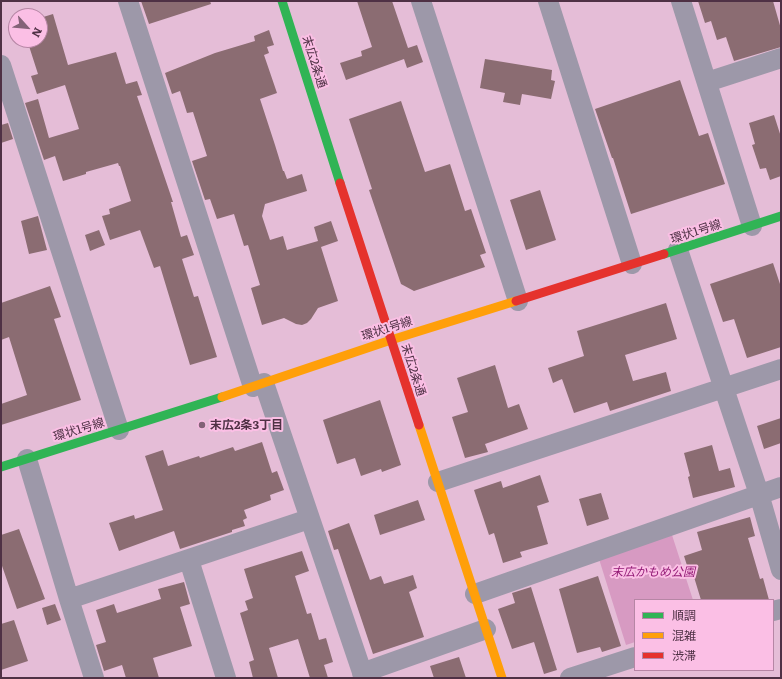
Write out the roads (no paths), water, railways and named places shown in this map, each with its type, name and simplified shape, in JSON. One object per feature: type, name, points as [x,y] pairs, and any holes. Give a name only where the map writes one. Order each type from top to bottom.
[{"type":"main road","name":"末広2条通","points":[[282,1],[502,678]]},
{"type":"main road","name":"環状1号線","points":[[1,467],[259,385],[391,340],[781,216]]},
{"type":"street","points":[[128,1],[259,385],[309,519],[363,675],[486,629]]},
{"type":"street","points":[[421,1],[518,300]]},
{"type":"street","points":[[548,1],[632,264]]},
{"type":"street","points":[[681,1],[752,226]]},
{"type":"street","points":[[707,82],[781,58]]},
{"type":"street","points":[[1,65],[119,430]]},
{"type":"street","points":[[678,250],[759,494],[781,570]]},
{"type":"street","points":[[438,482],[781,369]]},
{"type":"street","points":[[27,459],[94,678]]},
{"type":"street","points":[[475,594],[781,487]]},
{"type":"street","points":[[69,599],[309,519]]},
{"type":"street","points":[[189,560],[226,678]]},
{"type":"street","points":[[570,678],[634,657]]},
{"type":"place","name":"末広2条3丁目","points":[[202,425]]},
{"type":"park label","name":"末広かもめ公園","points":[[653,572]]}]
